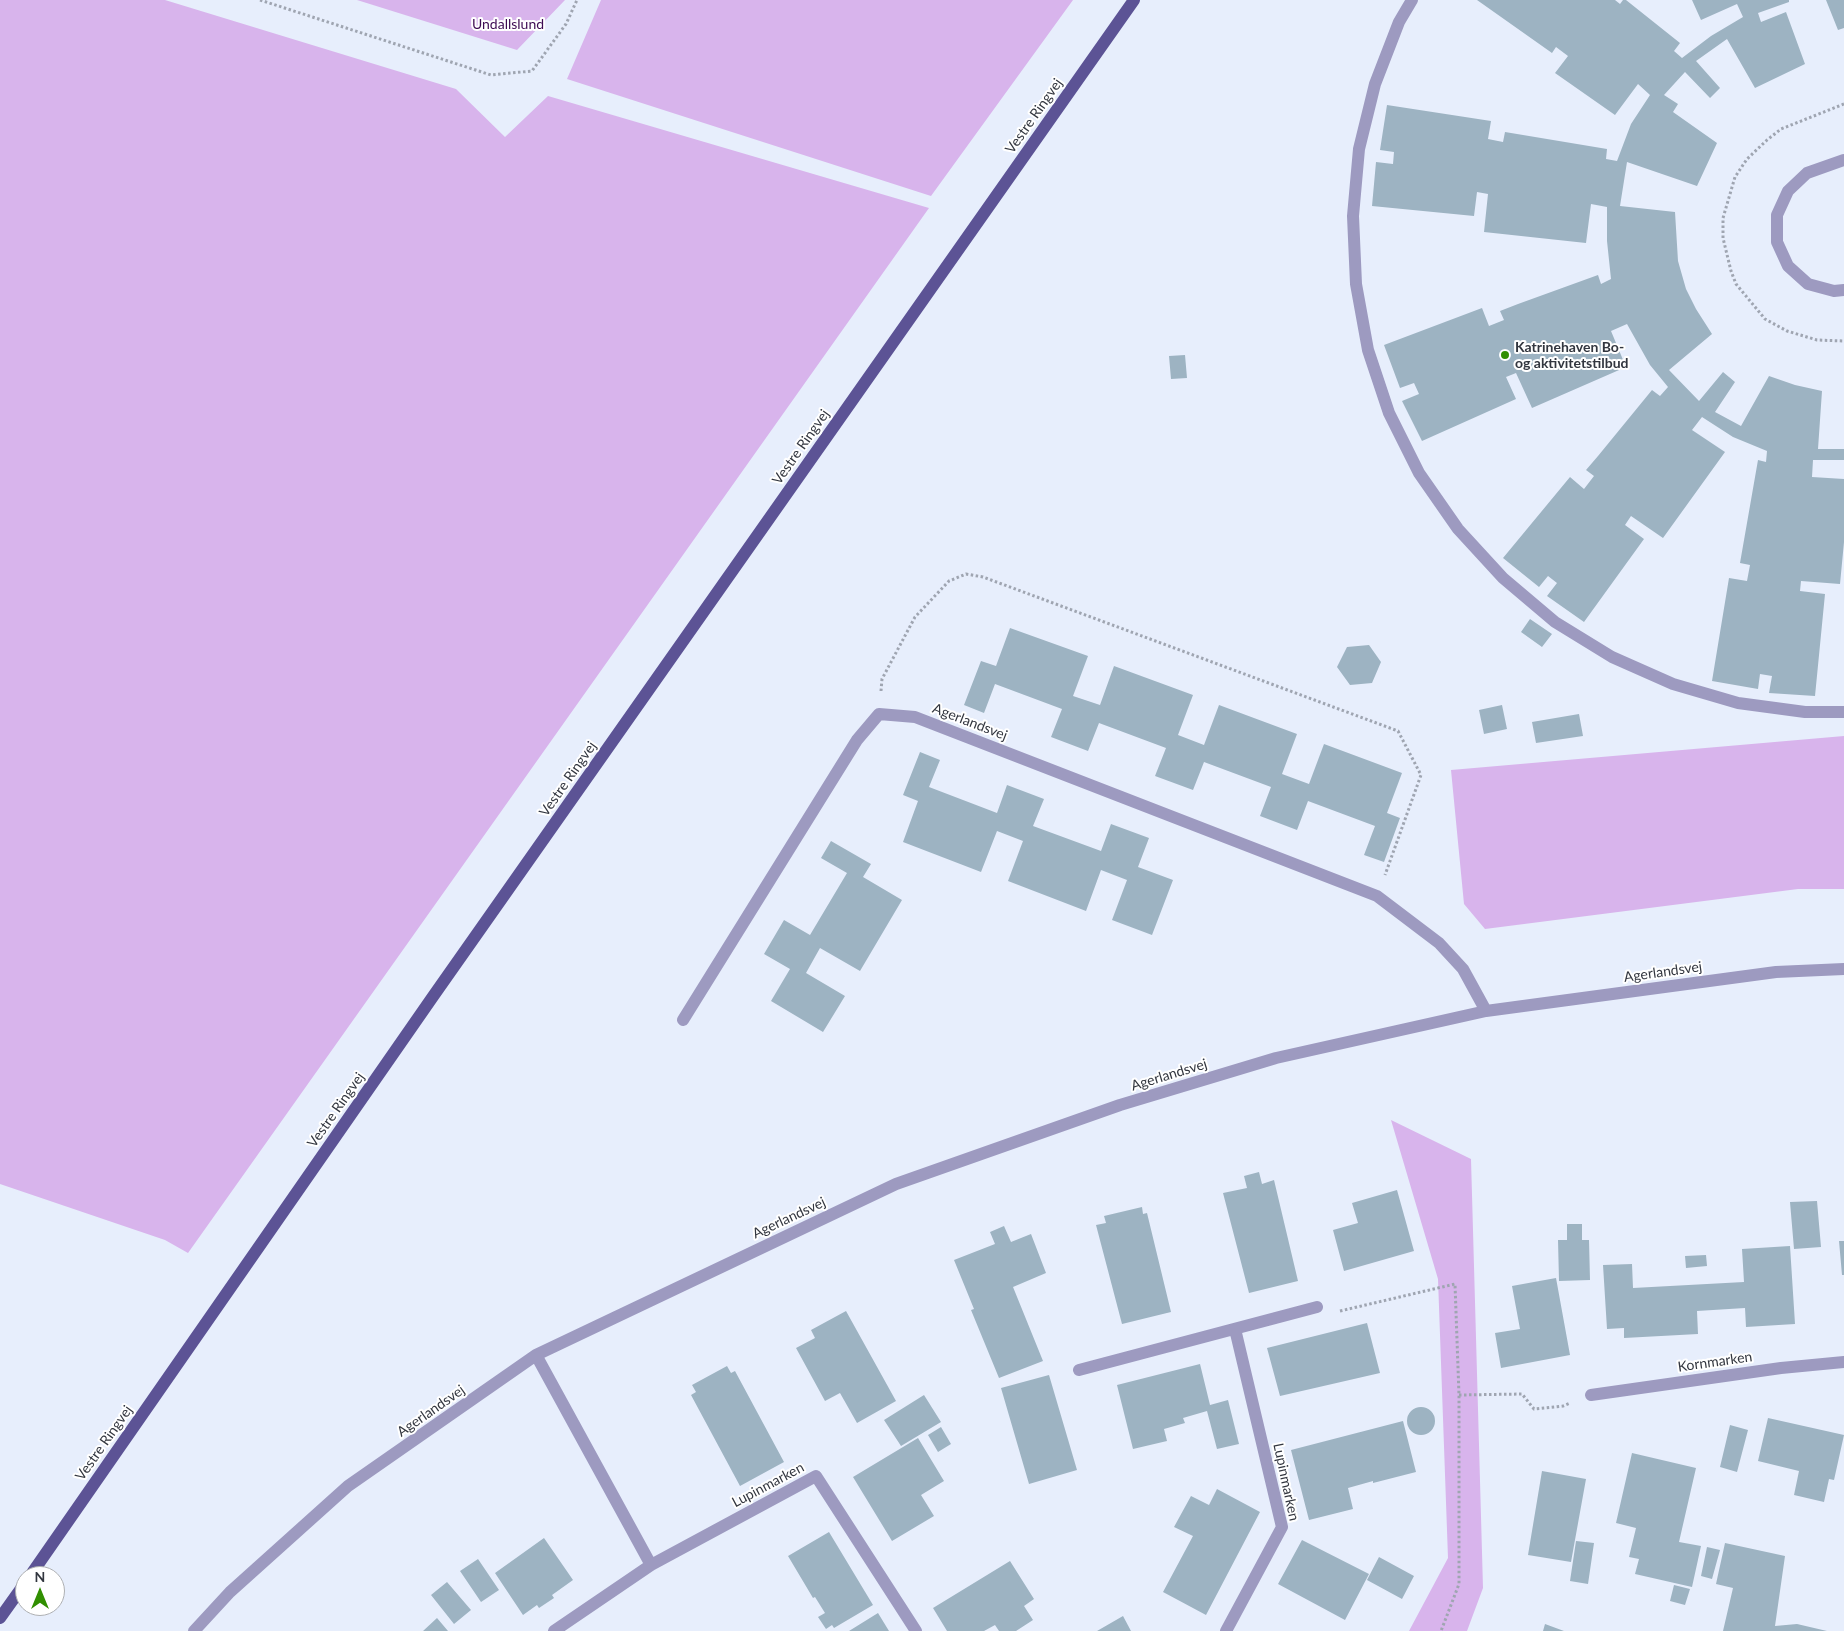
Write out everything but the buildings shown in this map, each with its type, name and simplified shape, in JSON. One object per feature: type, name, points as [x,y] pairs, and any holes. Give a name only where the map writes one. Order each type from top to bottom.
[{"type":"main road","name":"Vestre Ringvej","points":[[37,1566],[429,1003],[1134,0]]},
{"type":"main road","points":[[0,1618],[15,1597]]},
{"type":"street","points":[[1412,0],[1399,22],[1375,84],[1359,149],[1353,216],[1356,284],[1368,350],[1390,413],[1420,473],[1458,529],[1503,578],[1554,622],[1612,657],[1673,684],[1738,703],[1805,712],[1844,712]]},
{"type":"street","points":[[1844,160],[1808,173],[1788,191],[1777,215],[1777,242],[1788,266],[1808,284],[1834,292],[1844,290]]},
{"type":"street","points":[[683,1020],[857,740],[879,714]]},
{"type":"street","name":"Agerlandsvej","points":[[879,714],[915,717],[1377,896],[1439,943],[1464,970],[1486,1011]]},
{"type":"street","name":"Agerlandsvej","points":[[194,1631],[230,1592],[348,1486],[536,1356],[896,1184],[1120,1105],[1276,1058],[1486,1011],[1776,972],[1844,970]]},
{"type":"street","points":[[1079,1370],[1317,1307]]},
{"type":"street","name":"Lupinmarken","points":[[1226,1631],[1282,1527],[1235,1329]]},
{"type":"street","points":[[536,1356],[651,1565]]},
{"type":"street","name":"Kornmarken","points":[[1591,1395],[1781,1368],[1844,1362]]},
{"type":"street","name":"Lupinmarken","points":[[554,1631],[651,1565],[816,1476],[916,1631]]},
{"type":"path","points":[[260,0],[492,75],[532,71],[566,24],[577,0]]},
{"type":"path","points":[[879,714],[882,679],[915,617],[948,581],[966,574],[983,577],[1398,731],[1421,775],[1377,896]]},
{"type":"path","points":[[1317,1307],[1339,1311],[1455,1284],[1460,1395],[1459,1584],[1441,1631]]},
{"type":"path","points":[[1460,1395],[1522,1394],[1534,1409],[1563,1406],[1591,1395]]},
{"type":"green space","points":[[0,0],[165,0],[456,89],[505,137],[548,96],[929,208],[188,1253],[165,1240],[0,1184]]},
{"type":"green space","name":"Undallslund","points":[[357,0],[565,0],[517,50]]},
{"type":"green space","points":[[601,0],[1073,0],[931,196],[567,79]]},
{"type":"green space","points":[[1844,736],[1844,889],[1798,889],[1485,929],[1464,904],[1451,770]]},
{"type":"green space","points":[[1391,1120],[1471,1159],[1483,1588],[1467,1631],[1409,1631],[1448,1558],[1438,1279]]},
{"type":"place","name":"Katrinehaven Bo- og aktivitetstilbud","points":[[1505,355]]}]
